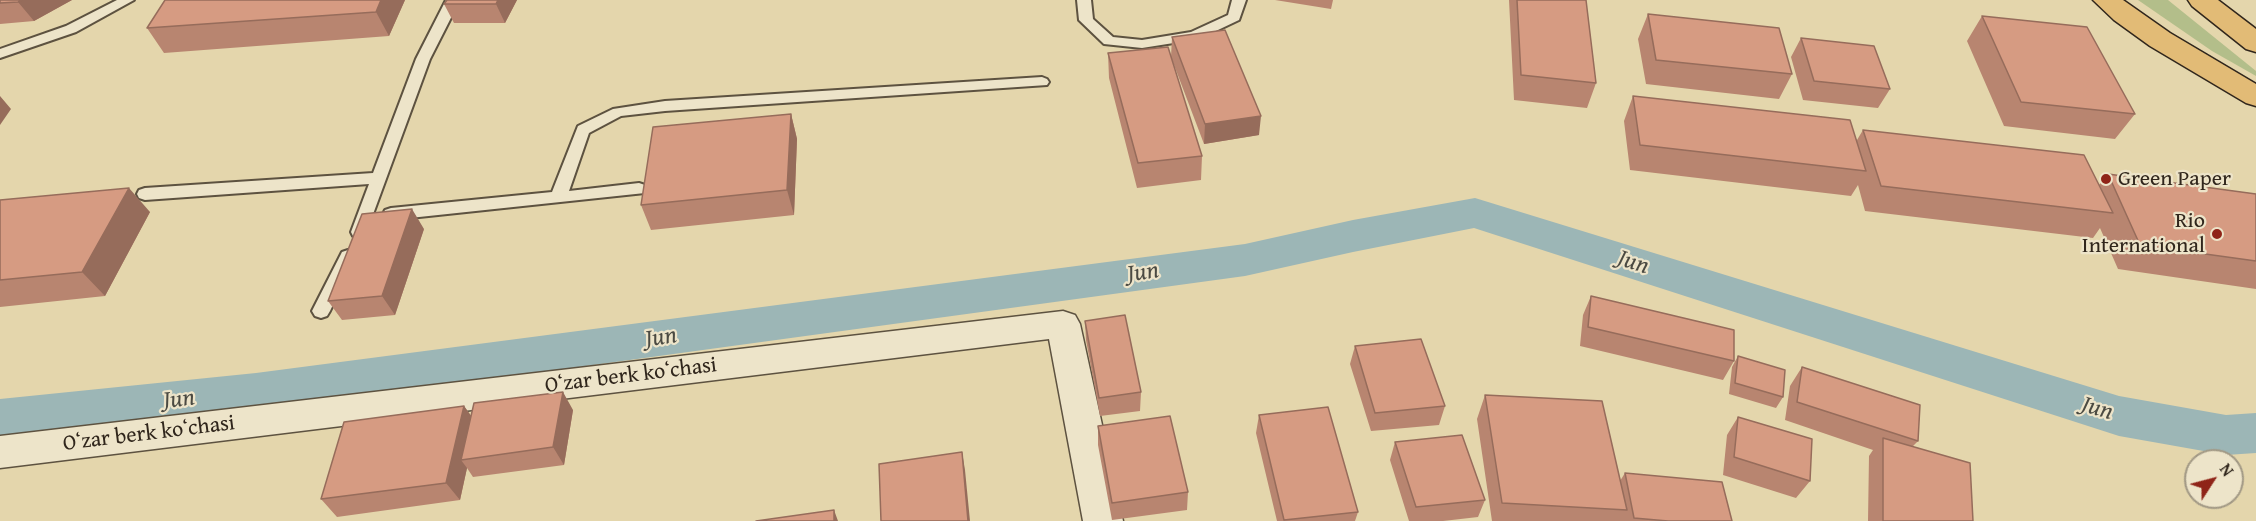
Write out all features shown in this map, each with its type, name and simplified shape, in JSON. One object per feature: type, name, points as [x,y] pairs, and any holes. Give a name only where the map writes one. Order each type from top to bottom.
[{"type":"highway","points":[[2106,0],[2134,23],[2193,61],[2256,96]]},
{"type":"highway","points":[[2201,0],[2256,43]]},
{"type":"street","name":"Oʻzar berk koʻchasi","points":[[0,452],[1063,324],[1103,521]]},
{"type":"lane","points":[[0,54],[71,29],[126,0]]},
{"type":"lane","points":[[321,311],[367,216],[423,59],[453,0]]},
{"type":"lane","points":[[1084,0],[1086,20],[1109,41],[1142,44],[1194,36],[1234,17],[1239,0]]},
{"type":"lane","points":[[558,198],[583,130],[618,112],[664,106],[1042,81]]},
{"type":"lane","points":[[145,194],[380,177]]},
{"type":"lane","points":[[367,216],[639,189]]},
{"type":"green space","points":[[2138,0],[2168,0],[2256,71],[2256,76],[2212,51]]},
{"type":"building","points":[[0,0],[22,0],[0,3]]},
{"type":"building","points":[[165,0],[381,0],[376,12],[147,28]]},
{"type":"building","points":[[447,0],[498,0],[496,4],[444,4]]},
{"type":"building","points":[[1517,0],[1586,0],[1596,83],[1521,75]]},
{"type":"building","points":[[1648,14],[1779,28],[1792,74],[1656,60]]},
{"type":"building","points":[[1982,16],[2087,27],[2135,114],[2021,102]]},
{"type":"building","points":[[1225,30],[1261,116],[1205,124],[1172,37]]},
{"type":"building","points":[[1801,38],[1874,46],[1890,89],[1814,81]]},
{"type":"building","points":[[1168,47],[1202,156],[1138,163],[1108,53]]},
{"type":"building","points":[[1633,96],[1850,120],[1866,171],[1640,145]]},
{"type":"building","points":[[791,114],[787,190],[641,205],[653,127]]},
{"type":"building","points":[[1863,130],[2084,155],[2113,213],[1881,186]]},
{"type":"building","points":[[2108,174],[2256,194],[2256,261],[2140,245]]},
{"type":"building","points":[[129,188],[82,272],[0,280],[0,200]]},
{"type":"building","points":[[412,209],[382,296],[328,301],[362,214]]},
{"type":"building","points":[[1591,296],[1734,330],[1734,361],[1588,327]]},
{"type":"building","points":[[1125,315],[1141,392],[1099,398],[1085,321]]},
{"type":"building","points":[[1421,339],[1445,406],[1375,413],[1355,346]]},
{"type":"building","points":[[1738,356],[1785,370],[1783,397],[1735,383]]},
{"type":"building","points":[[1802,367],[1920,405],[1918,441],[1797,402]]},
{"type":"building","points":[[563,392],[553,447],[461,460],[474,403]]},
{"type":"building","points":[[1485,395],[1602,401],[1627,510],[1502,503]]},
{"type":"building","points":[[464,406],[446,483],[321,499],[344,422]]},
{"type":"building","points":[[1328,407],[1358,512],[1284,520],[1259,415]]},
{"type":"building","points":[[1170,416],[1188,492],[1112,503],[1098,426]]},
{"type":"building","points":[[1738,417],[1812,439],[1810,481],[1734,457]]},
{"type":"building","points":[[1462,435],[1485,500],[1416,507],[1395,442]]},
{"type":"building","points":[[1883,438],[1970,463],[1973,521],[1883,521]]},
{"type":"building","points":[[962,452],[968,521],[881,521],[879,464]]},
{"type":"building","points":[[1625,473],[1722,482],[1732,521],[1668,521],[1634,518]]},
{"type":"building","points":[[834,510],[834,521],[756,521]]},
{"type":"waterway","name":"Jun","points":[[0,419],[256,392],[1245,260],[1353,236],[1475,213],[2119,416],[2226,435],[2256,433]]},
{"type":"place","name":"Green Paper","points":[[2106,179]]},
{"type":"place","name":"Rio International","points":[[2217,234]]}]
